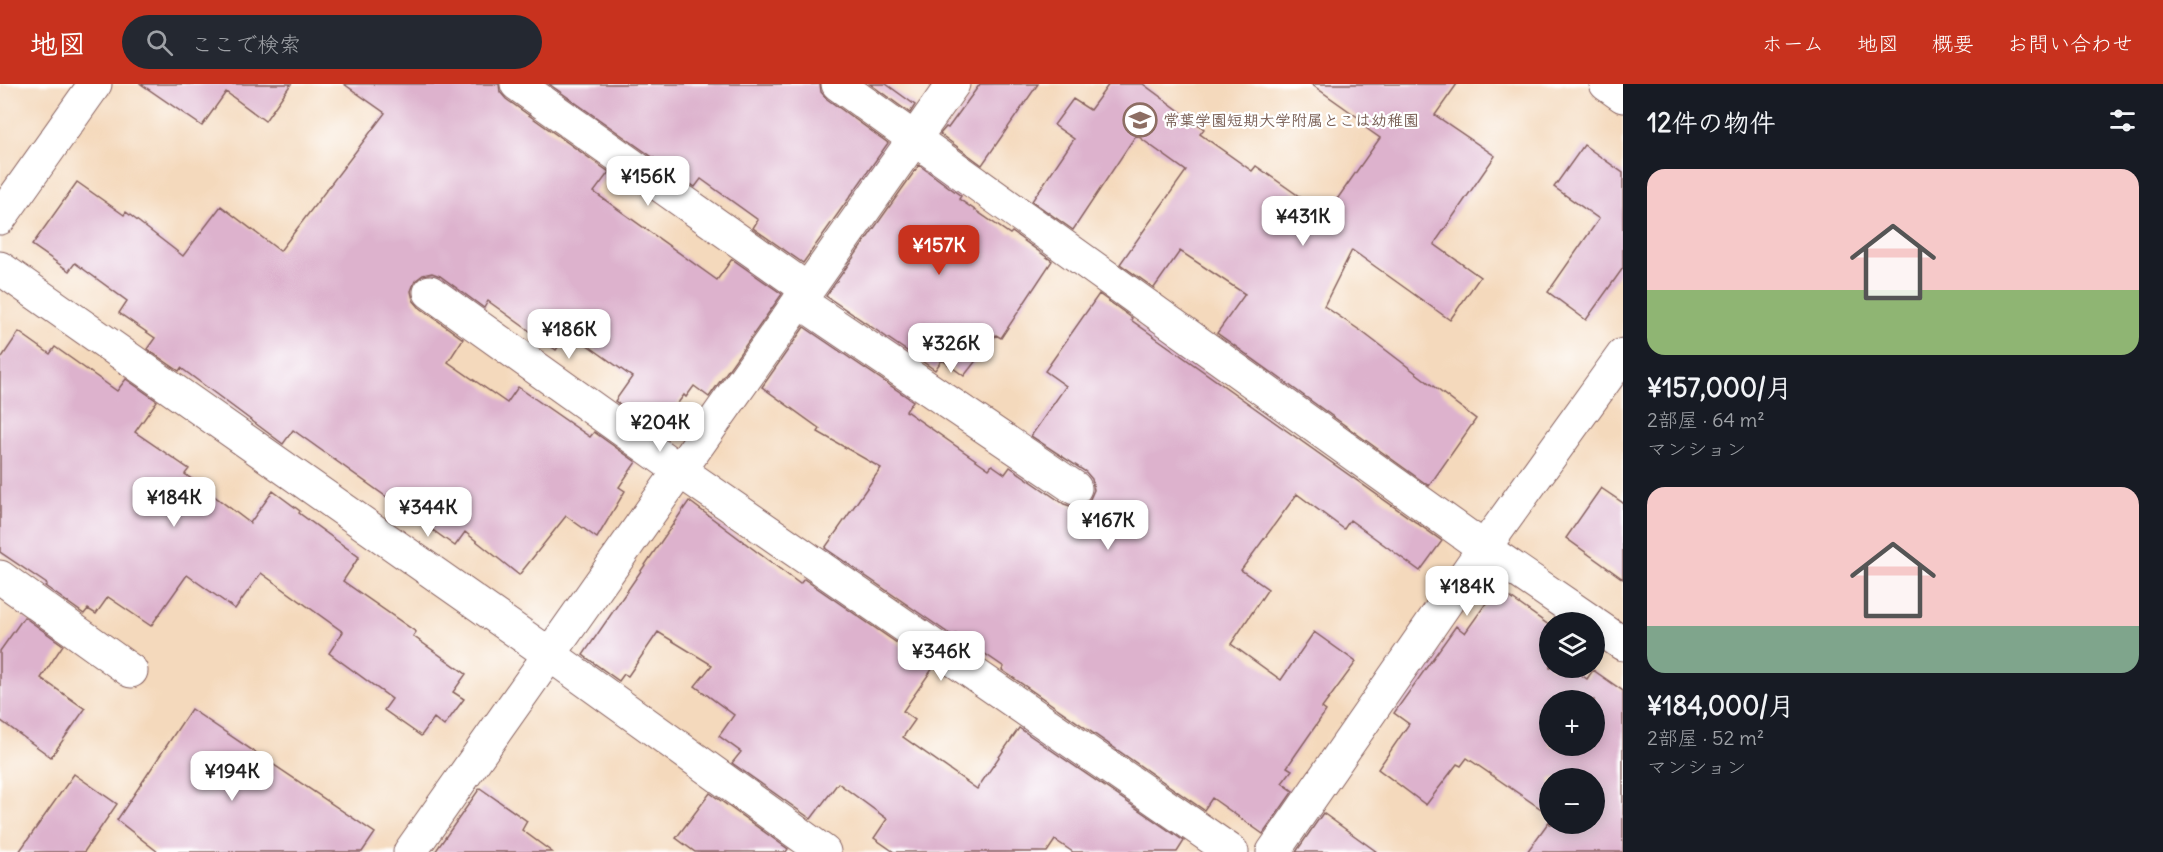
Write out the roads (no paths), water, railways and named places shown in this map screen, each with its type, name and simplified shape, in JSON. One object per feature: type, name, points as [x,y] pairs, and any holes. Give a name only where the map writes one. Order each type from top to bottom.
[{"type":"street","points":[[0,218],[95,84]]},
{"type":"street","points":[[517,84],[803,295],[1075,488]]},
{"type":"street","points":[[838,84],[1484,548],[1577,612]]},
{"type":"street","points":[[410,852],[953,84]]},
{"type":"street","points":[[1606,84],[1623,96]]},
{"type":"street","points":[[0,268],[549,654],[824,852]]},
{"type":"street","points":[[430,292],[679,470],[1232,852]]},
{"type":"street","points":[[1273,852],[1484,548],[1623,355]]},
{"type":"street","points":[[0,577],[131,671]]},
{"type":"street","points":[[1605,631],[1623,644]]},
{"type":"place","name":"常葉学園短期大学附属とこは幼稚園","points":[[1140,120]]}]
